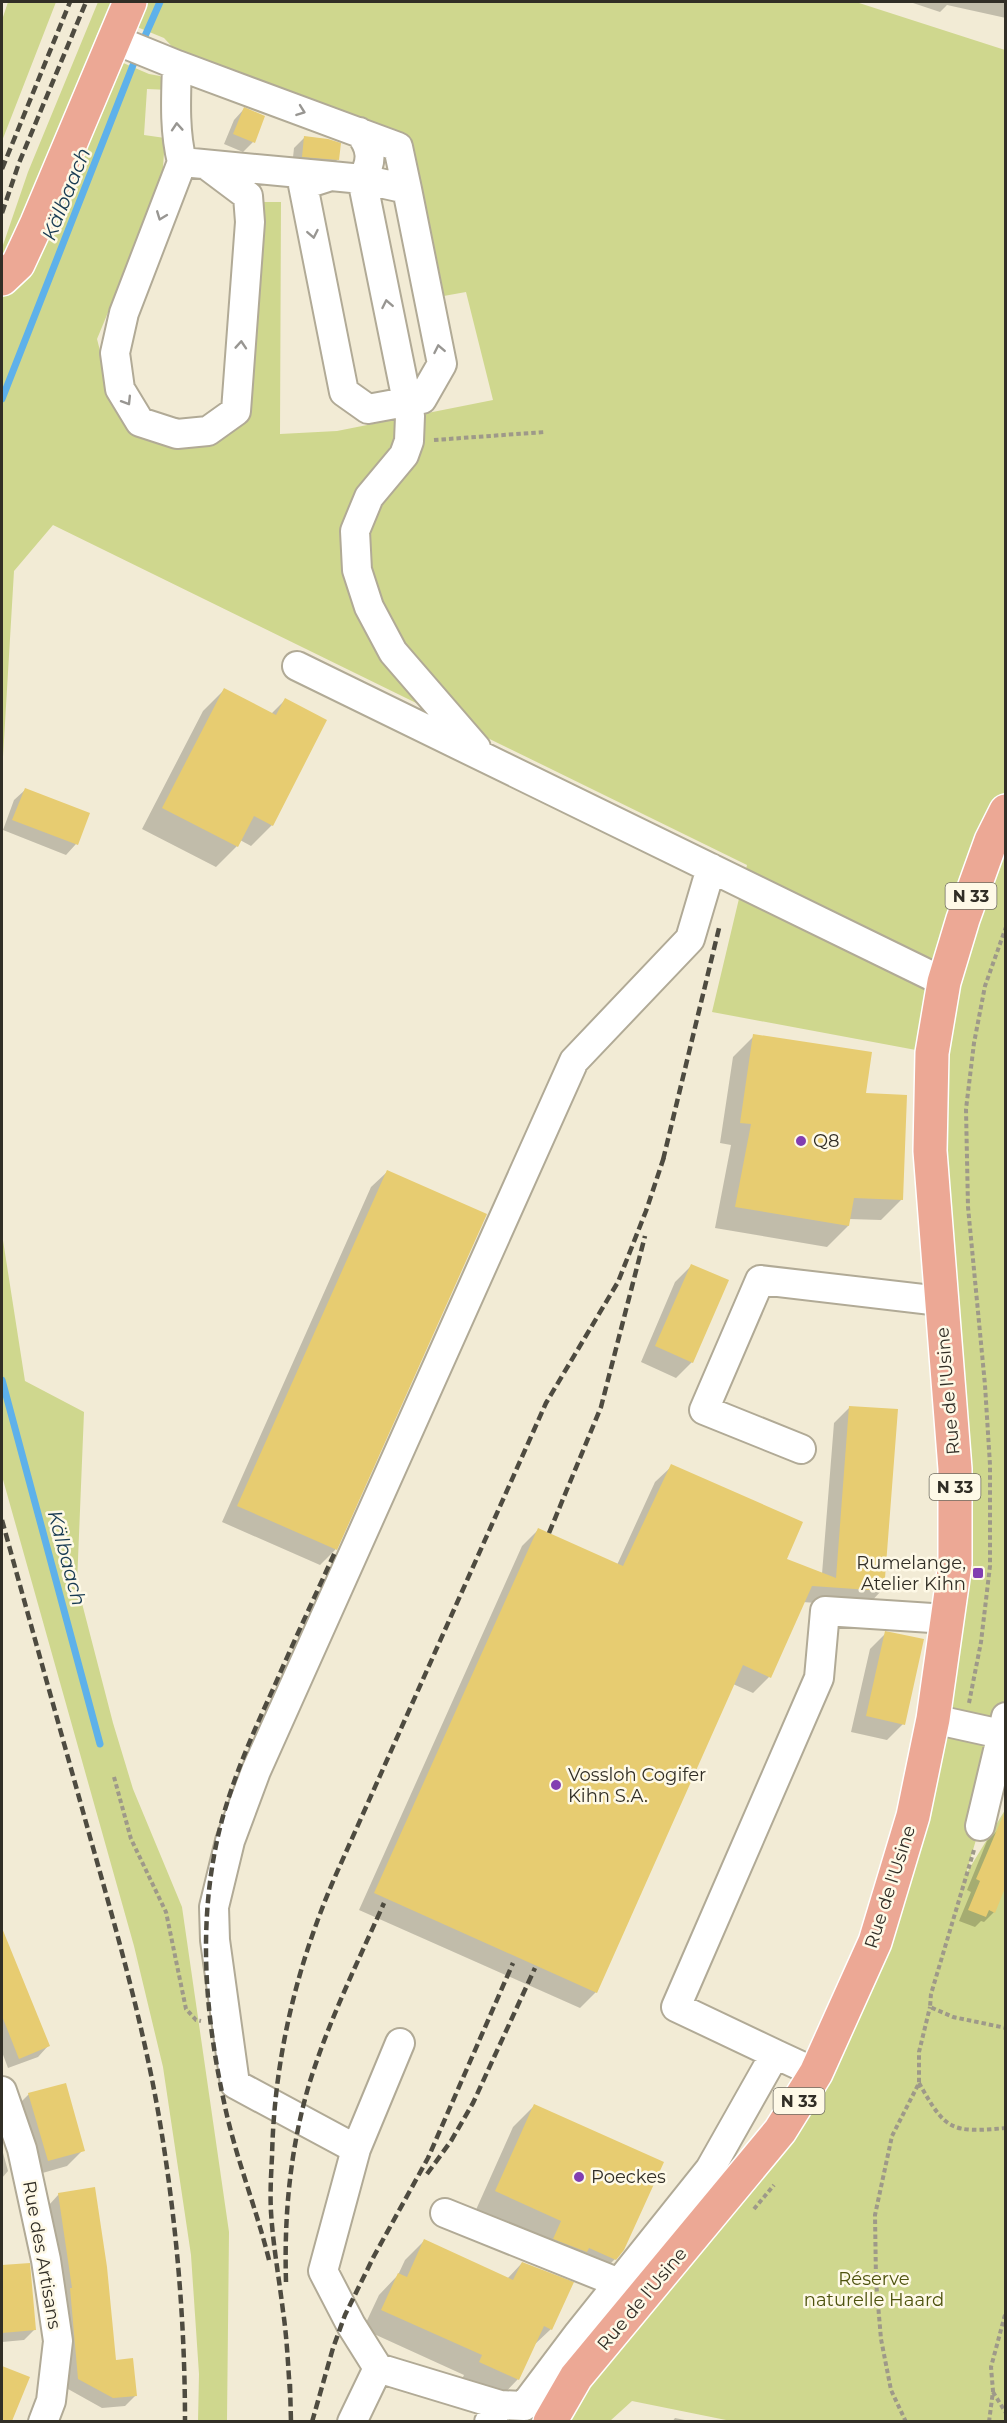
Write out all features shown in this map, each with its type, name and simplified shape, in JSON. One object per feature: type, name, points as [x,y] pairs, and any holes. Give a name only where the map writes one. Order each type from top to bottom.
[{"type":"main road","points":[[2,279],[18,264],[121,42],[129,2]]},
{"type":"main road","name":"N 33","points":[[944,982],[963,919],[991,841],[1005,811]]},
{"type":"main road","name":"Rue de l'Usine","points":[[550,2421],[576,2377],[780,2132],[816,2073],[875,1942],[913,1816],[933,1719],[955,1564],[955,1468],[930,1151],[932,1064],[944,982]]},
{"type":"street","points":[[121,42],[398,147],[442,364],[422,399],[368,409],[344,392],[303,185]]},
{"type":"street","points":[[167,60],[177,115],[179,148],[195,164],[248,196]]},
{"type":"street","points":[[359,132],[367,142],[371,155],[369,168],[362,179],[410,417],[409,441],[404,455],[369,497],[355,531],[357,570],[369,607],[393,652],[486,758]]},
{"type":"street","points":[[195,164],[362,179],[407,189]]},
{"type":"street","points":[[195,164],[124,313],[115,353],[120,389],[140,422],[177,434],[208,431],[236,411],[250,222],[248,196]]},
{"type":"street","points":[[248,196],[271,184],[303,185],[331,176]]},
{"type":"street","points":[[297,666],[944,982]]},
{"type":"street","points":[[356,2149],[235,2084],[215,1940],[214,1907],[230,1841],[256,1771],[574,1061],[690,939],[711,868]]},
{"type":"street","points":[[801,1449],[704,1410],[760,1280],[940,1300]]},
{"type":"street","points":[[816,2073],[676,2007],[819,1678],[825,1611],[947,1619]]},
{"type":"street","points":[[933,1719],[965,1725],[1003,1725],[980,1826]]},
{"type":"street","points":[[400,2043],[356,2149],[323,2271],[351,2325],[378,2368],[495,2413],[524,2406],[710,2169],[775,2054]]},
{"type":"street","name":"Rue des Artisans","points":[[2,2091],[22,2149],[46,2260],[58,2341],[51,2401],[43,2421]]},
{"type":"street","points":[[446,2213],[619,2283]]},
{"type":"street","points":[[351,2421],[378,2368]]},
{"type":"path","points":[[409,441],[545,432]]},
{"type":"path","points":[[965,1725],[981,1642],[990,1566],[989,1454],[985,1385],[968,1207],[966,1109],[974,1043],[985,986],[1005,927]]},
{"type":"path","points":[[114,1776],[131,1839],[166,1912],[186,2009],[196,2020],[210,2024],[228,2024]]},
{"type":"path","points":[[906,2421],[891,2390],[881,2339],[876,2281],[875,2215],[892,2136],[919,2083],[919,2052],[931,1994],[980,1826]]},
{"type":"path","points":[[930,2007],[953,2017],[1005,2028]]},
{"type":"path","points":[[919,2083],[943,2121],[968,2132],[1005,2128]]},
{"type":"path","points":[[989,2421],[993,2391],[991,2367],[1005,2311]]},
{"type":"path","points":[[993,2391],[1005,2413]]},
{"type":"green space","points":[[8,2],[56,2],[2,141],[2,20]]},
{"type":"green space","points":[[98,2],[112,2],[96,37],[98,46],[9,253],[2,261],[2,248],[28,172]]},
{"type":"green space","name":"Réserve naturelle Haard","points":[[148,2],[856,2],[1005,50],[1006,1717],[966,1874],[1005,1810],[1005,2421],[731,2421],[632,2401],[610,2421],[558,2421],[727,2197],[875,1942],[947,1619],[932,1053],[712,1012],[747,865],[53,525],[14,571],[2,774],[2,289],[121,62],[149,74],[160,76],[166,82],[169,90],[147,89],[144,135],[165,138],[162,182],[97,339],[111,394],[132,430],[245,418],[260,202],[281,202],[280,434],[337,431],[493,400],[466,292],[438,297],[404,136],[181,56],[164,38],[137,27]]},
{"type":"green space","points":[[2,1234],[25,1381],[84,1412],[77,1584],[113,1723],[133,1789],[182,1907],[229,2232],[227,2421],[198,2421],[199,2374],[191,2255],[163,2067],[134,1946],[2,1476]]},
{"type":"building","points":[[244,107],[265,116],[255,143],[233,134]]},
{"type":"building","points":[[304,136],[341,143],[339,160],[302,157]]},
{"type":"building","points":[[224,688],[276,715],[285,698],[327,720],[273,826],[254,816],[238,847],[162,808]]},
{"type":"building","points":[[25,788],[90,813],[78,845],[12,820]]},
{"type":"building","points":[[753,1034],[872,1052],[866,1093],[907,1095],[903,1200],[854,1198],[849,1226],[735,1207],[751,1124],[740,1123]]},
{"type":"building","points":[[387,1170],[487,1214],[337,1550],[237,1506]]},
{"type":"building","points":[[691,1264],[729,1280],[693,1363],[655,1346]]},
{"type":"building","name":"Vossloh Cogifer Kihn S.A.","points":[[849,1406],[898,1409],[884,1591],[812,1586],[771,1678],[743,1665],[597,1993],[374,1893],[538,1528],[623,1566],[671,1464],[803,1522],[787,1559],[836,1578]]},
{"type":"building","points":[[885,1631],[924,1639],[905,1725],[866,1716]]},
{"type":"building","points":[[1005,1811],[1005,1888],[995,1913],[989,1910],[986,1917],[968,1910],[980,1881],[976,1879]]},
{"type":"building","points":[[2,1928],[50,2046],[19,2059],[2,2016]]},
{"type":"building","points":[[66,2083],[85,2151],[48,2161],[28,2093]]},
{"type":"building","name":"Poeckes","points":[[534,2104],[664,2162],[624,2250],[616,2260],[589,2248],[587,2252],[553,2239],[561,2221],[495,2191]]},
{"type":"building","points":[[95,2187],[107,2267],[116,2360],[133,2358],[137,2396],[113,2398],[78,2379],[70,2288],[72,2288],[58,2193]]},
{"type":"building","points":[[424,2239],[513,2280],[522,2262],[574,2282],[552,2330],[544,2326],[519,2380],[479,2362],[482,2355],[381,2310],[398,2273],[407,2277]]},
{"type":"building","points":[[30,2263],[36,2330],[2,2333],[2,2265]]},
{"type":"building","points":[[2,2366],[30,2377],[12,2421],[2,2421]]},
{"type":"waterway","name":"Kälbaach","points":[[141,45],[160,2]]},
{"type":"waterway","name":"Kälbaach","points":[[2,399],[137,55]]},
{"type":"waterway","name":"Kälbaach","points":[[2,1380],[100,1744]]},
{"type":"railway","points":[[2,169],[70,2]]},
{"type":"railway","points":[[2,213],[19,163],[86,2]]},
{"type":"railway","points":[[663,1160],[720,924]]},
{"type":"railway","points":[[290,2393],[286,2331],[272,2224],[271,2184],[277,2085],[282,2050],[298,1980],[334,1879],[546,1403],[618,1282],[646,1211],[665,1154]]},
{"type":"railway","points":[[549,1533],[601,1407],[645,1236]]},
{"type":"railway","points":[[2,1520],[121,1948],[148,2060],[162,2135],[176,2242],[184,2350],[185,2422]]},
{"type":"railway","points":[[269,2260],[234,2142],[217,2069],[206,1969],[208,1903],[218,1836],[235,1779],[336,1550]]},
{"type":"railway","points":[[286,2282],[289,2184],[308,2088],[343,1994],[384,1903]]},
{"type":"railway","points":[[312,2422],[345,2315],[374,2256],[428,2158],[513,1963]]},
{"type":"railway","points":[[427,2174],[451,2141],[473,2103],[535,1968]]},
{"type":"railway","points":[[290,2384],[291,2422]]},
{"type":"place","name":"Q8","points":[[801,1141]]},
{"type":"place","name":"Rumelange, Atelier Kihn","points":[[978,1573]]},
{"type":"place","name":"Vossloh Cogifer Kihn S.A.","points":[[556,1785]]},
{"type":"place","name":"Poeckes","points":[[579,2177]]}]
